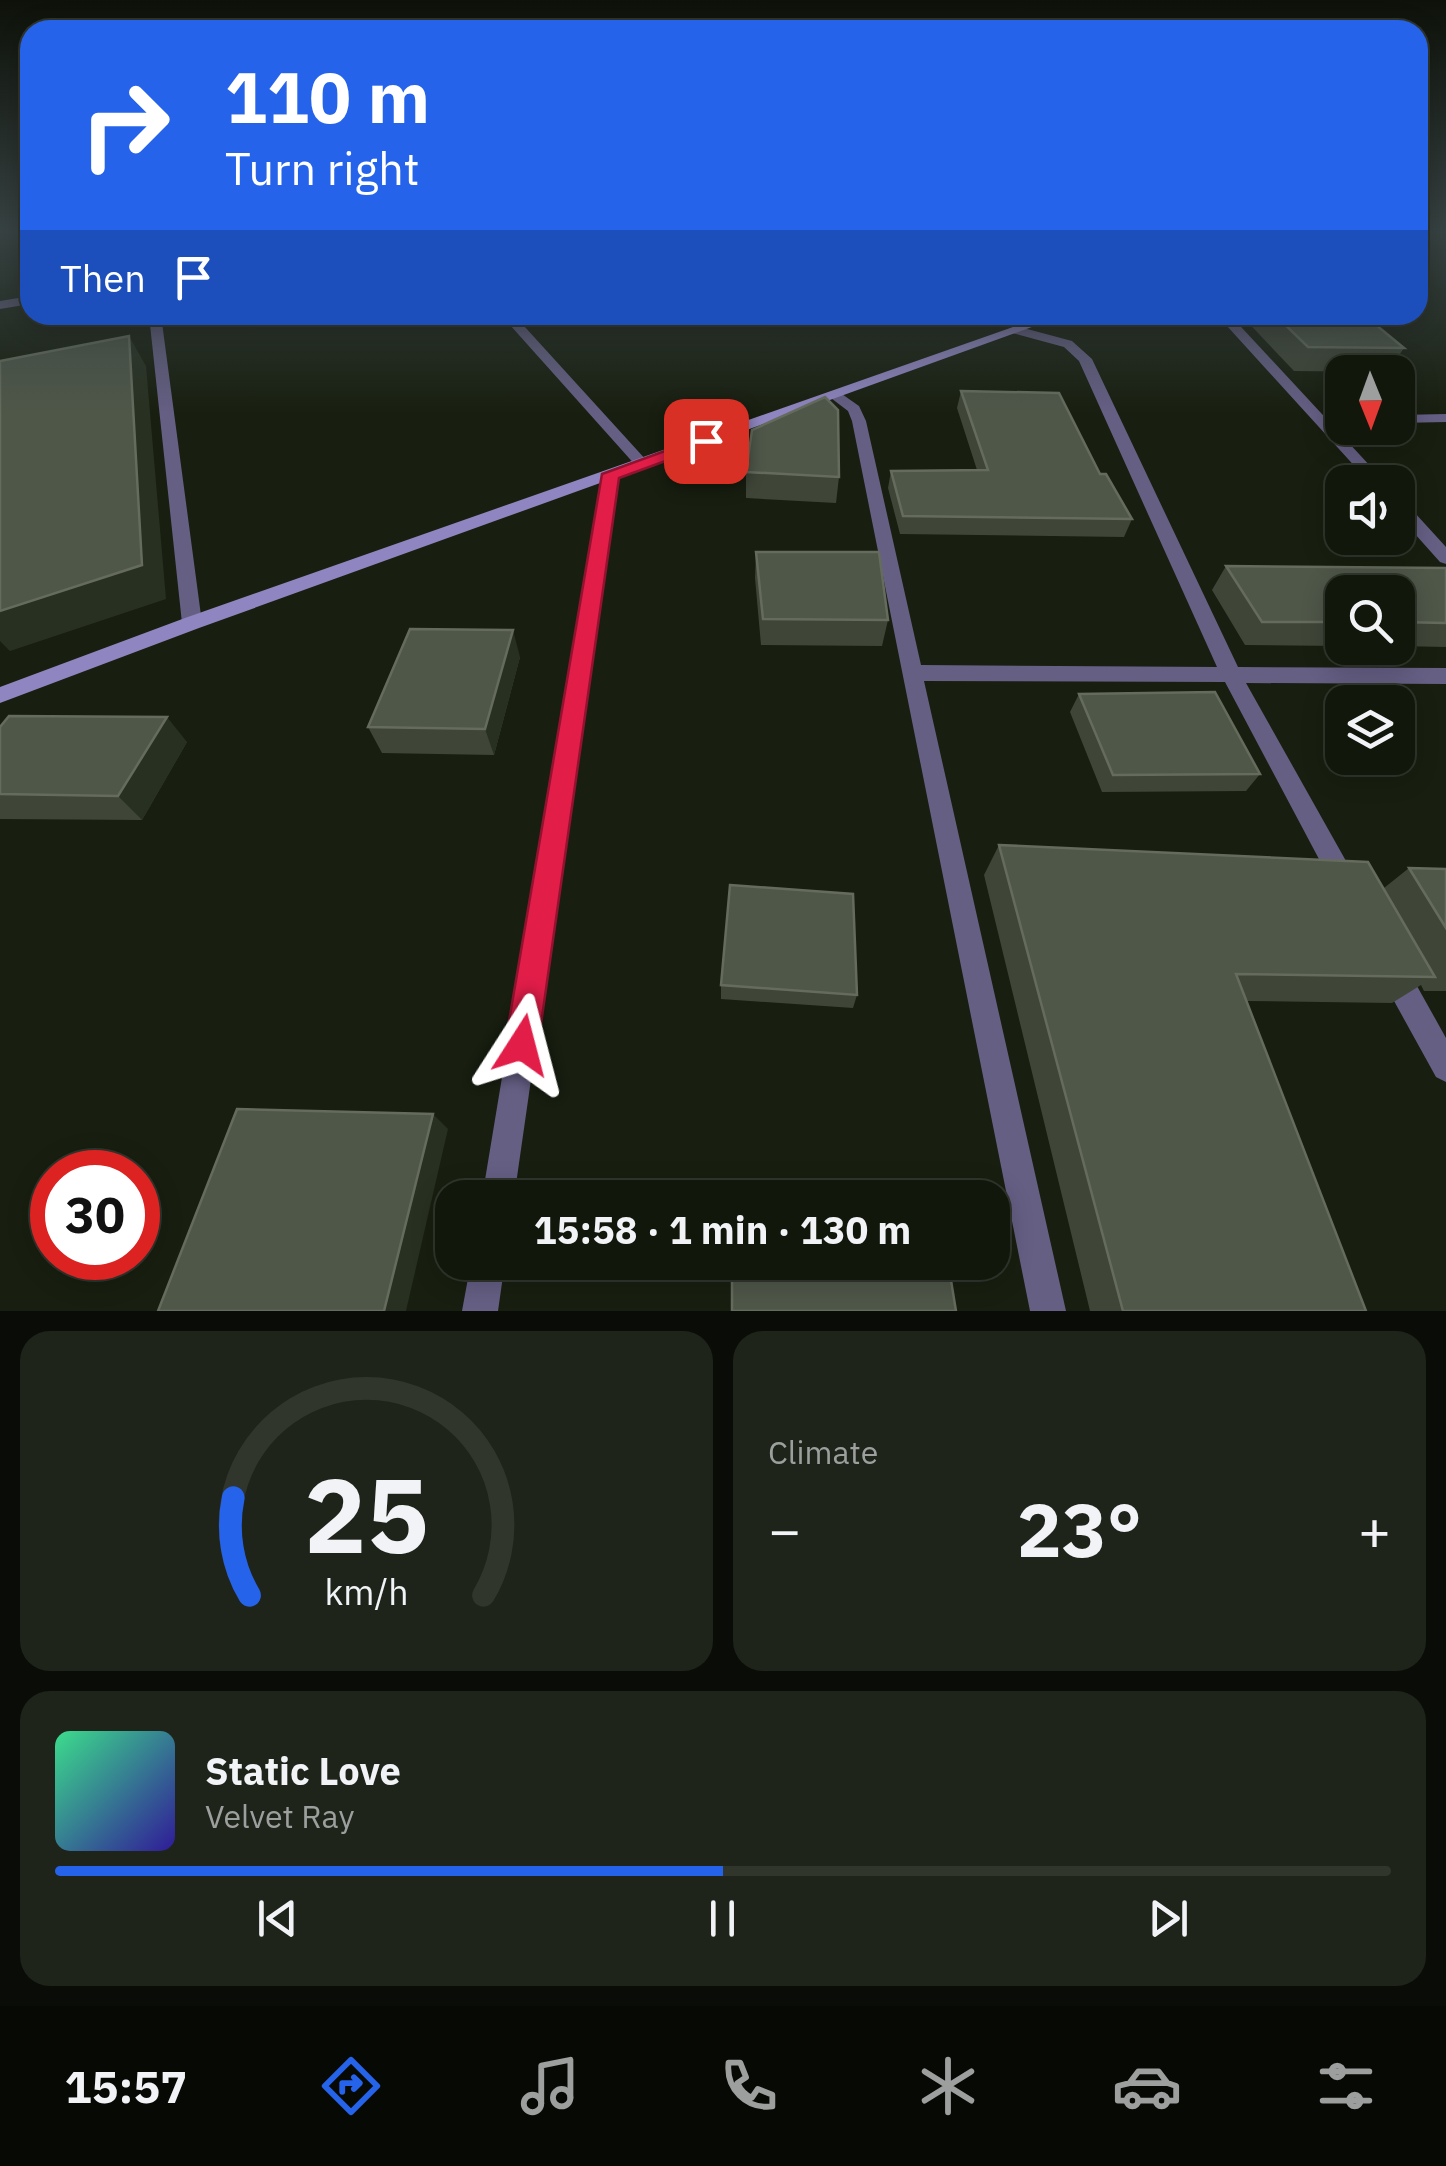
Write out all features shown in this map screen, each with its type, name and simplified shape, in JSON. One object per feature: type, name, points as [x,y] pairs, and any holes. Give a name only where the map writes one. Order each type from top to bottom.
[{"type":"street","points":[[157,325],[192,623]]},
{"type":"street","points":[[516,325],[642,464]]},
{"type":"street","points":[[0,695],[1030,325]]},
{"type":"street","points":[[1232,325],[1360,465]]},
{"type":"street","points":[[1016,330],[1068,344],[1085,359],[1231,674],[1362,914]]},
{"type":"street","points":[[834,395],[854,408],[859,421],[1048,1311]]},
{"type":"street","points":[[1415,418],[1446,418]]},
{"type":"street","points":[[1318,419],[1325,419]]},
{"type":"street","points":[[501,1180],[610,474]]},
{"type":"street","points":[[1415,524],[1446,558]]},
{"type":"street","points":[[912,674],[1446,676]]},
{"type":"street","points":[[1380,948],[1446,1067]]},
{"type":"street","points":[[480,1311],[485,1280]]},
{"type":"building","points":[[1285,325],[1376,325],[1404,348],[1308,347]]},
{"type":"building","points":[[129,336],[142,565],[0,611],[0,361]]},
{"type":"building","points":[[961,391],[1059,393],[1100,474],[1106,474],[1132,519],[903,516],[891,471],[988,470]]},
{"type":"building","points":[[825,397],[838,410],[839,477],[746,472],[752,430]]},
{"type":"building","points":[[756,552],[879,552],[888,620],[763,619]]},
{"type":"building","points":[[1226,566],[1446,568],[1446,623],[1415,622],[1415,575],[1325,575],[1325,622],[1262,622]]},
{"type":"building","points":[[410,629],[513,630],[485,729],[368,727]]},
{"type":"building","points":[[1215,692],[1260,774],[1113,775],[1079,694]]},
{"type":"building","points":[[9,716],[167,717],[118,796],[0,794],[0,727]]},
{"type":"building","points":[[999,845],[1368,862],[1435,977],[1236,974],[1366,1311],[1123,1311]]},
{"type":"building","points":[[1409,868],[1446,869],[1446,928]]},
{"type":"building","points":[[730,885],[853,894],[857,995],[721,985]]},
{"type":"building","points":[[237,1109],[433,1114],[384,1311],[158,1311]]},
{"type":"building","points":[[732,1280],[951,1280],[956,1311],[732,1311]]},
{"type":"route","points":[[522,1045],[610,474],[706,441]]}]
